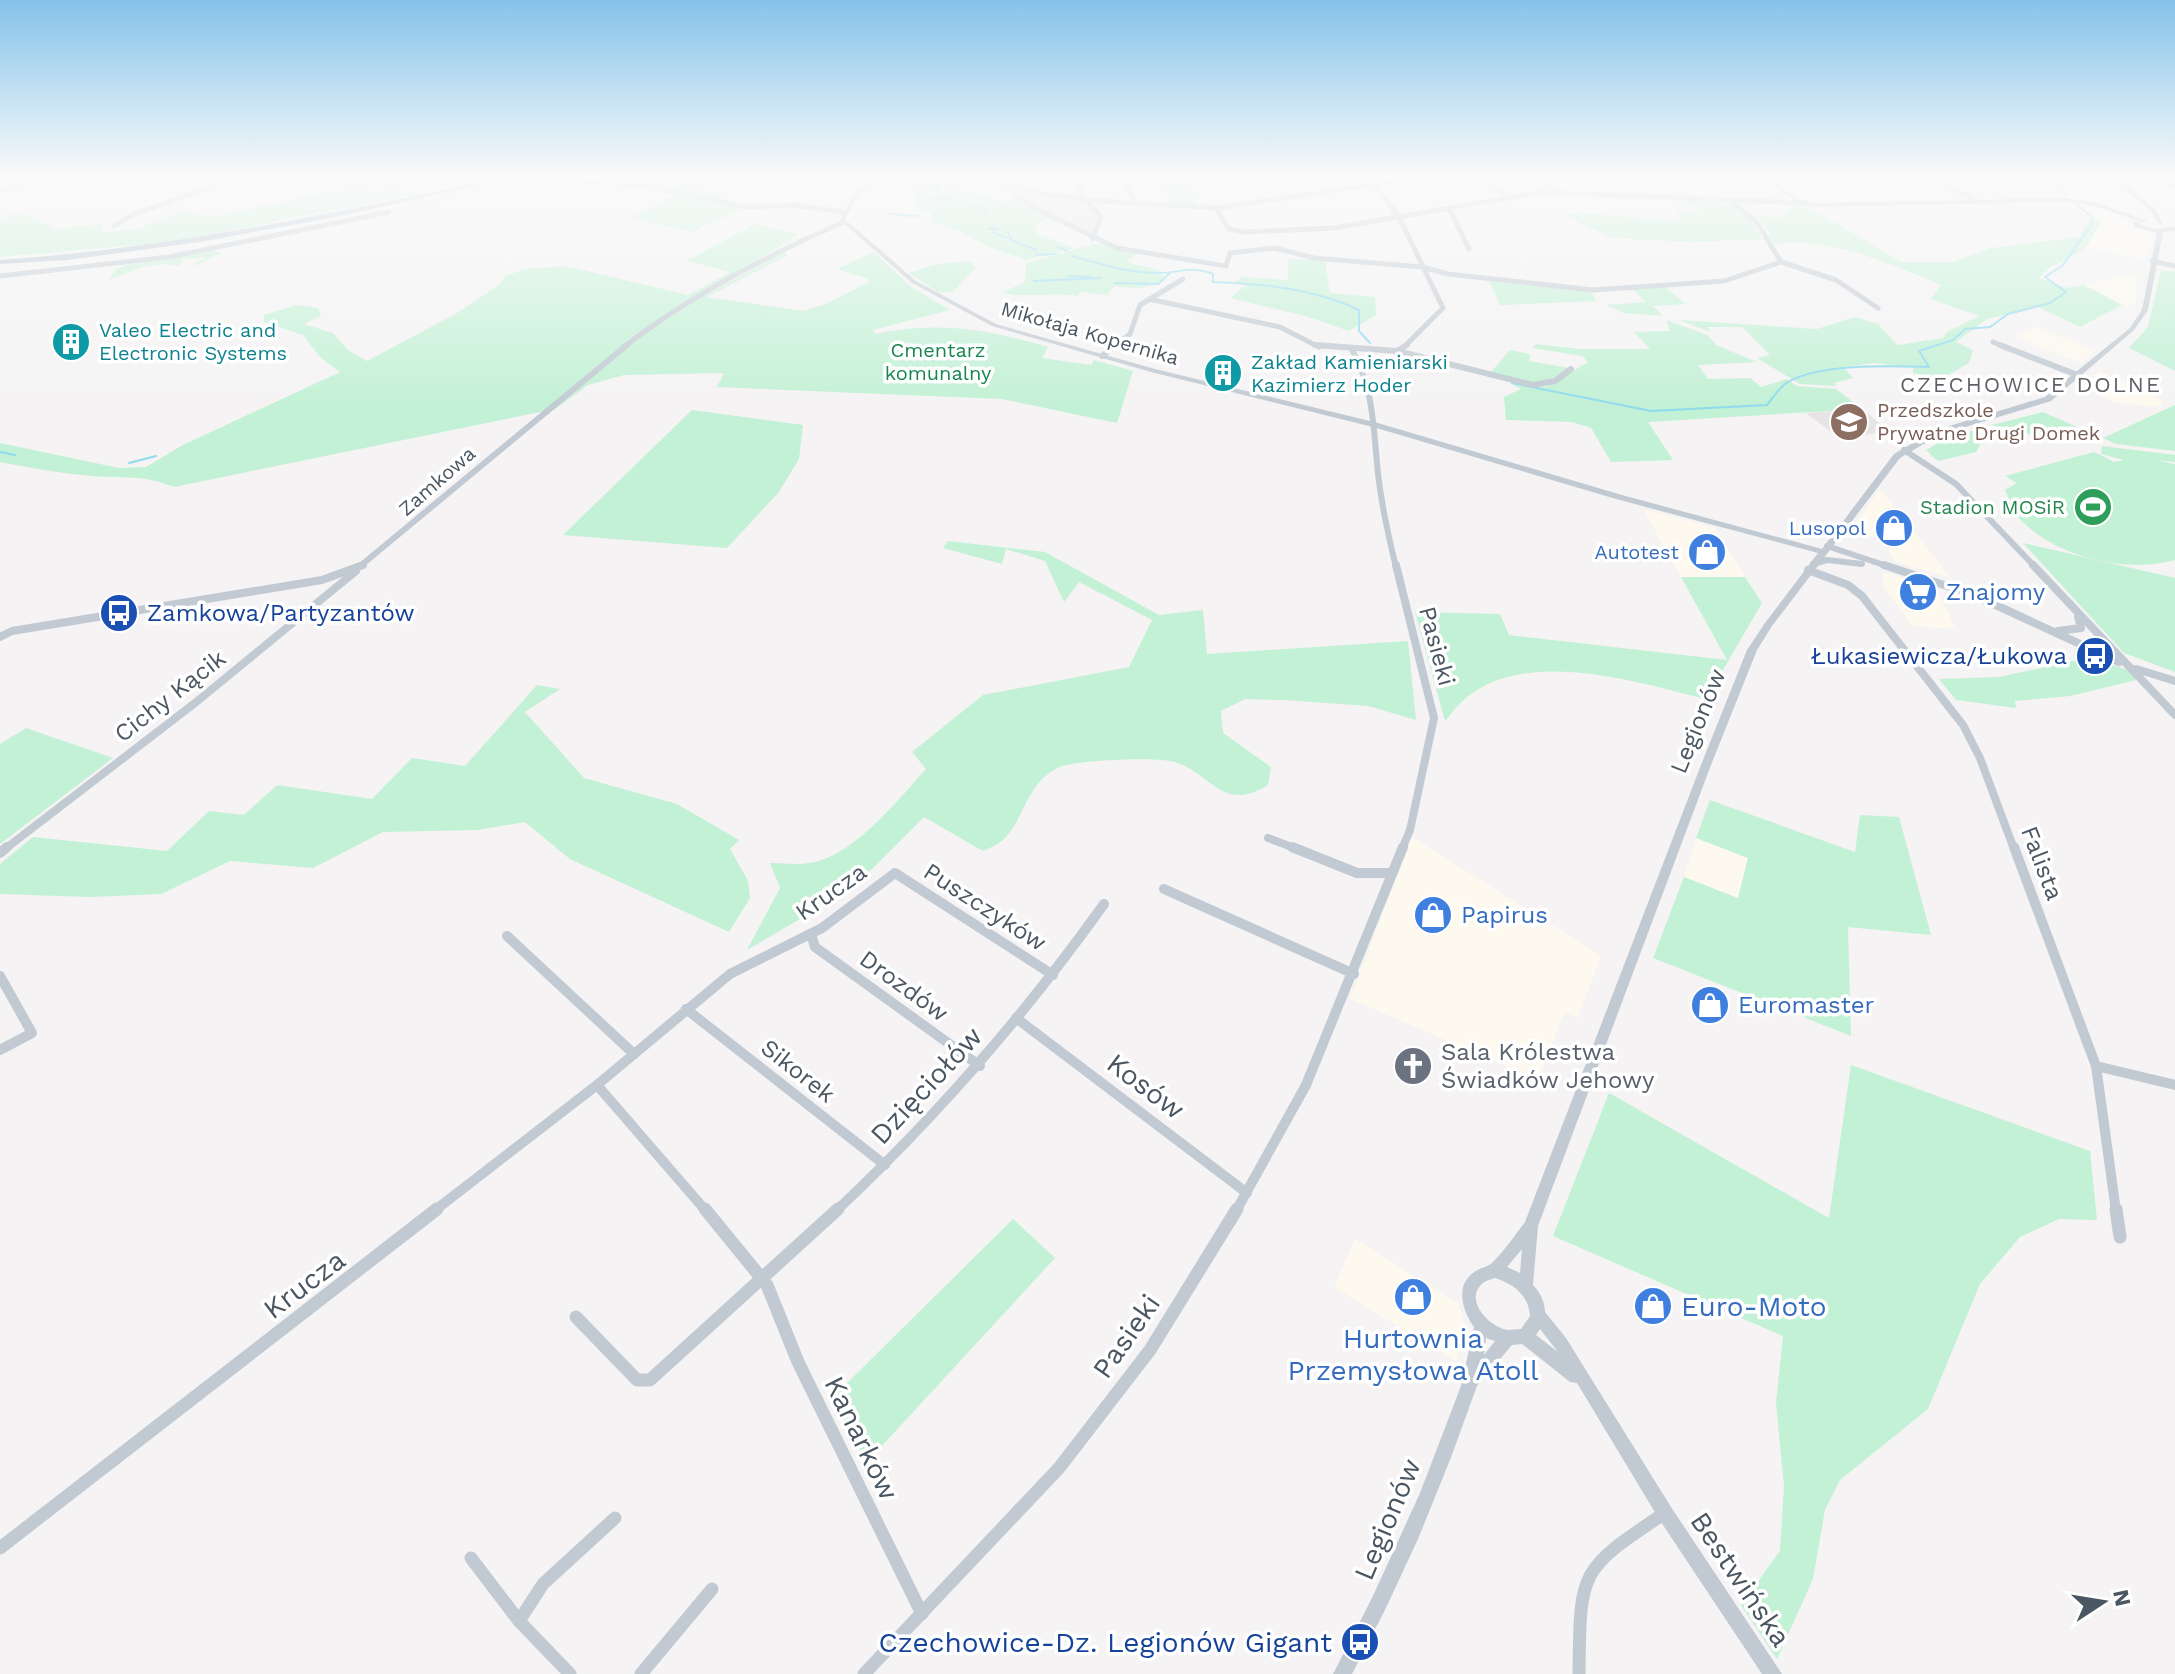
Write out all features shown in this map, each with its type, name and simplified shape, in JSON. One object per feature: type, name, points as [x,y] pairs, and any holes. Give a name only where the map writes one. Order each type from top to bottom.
[{"type":"main road","points":[[0,265],[99,260],[152,252]]},
{"type":"street","points":[[0,276],[193,252]]},
{"type":"street","name":"Zamkowa","points":[[0,637],[12,631],[322,580],[362,566],[539,415],[648,328],[781,252]]},
{"type":"street","name":"Mikołaja Kopernika","points":[[879,252],[914,282],[959,309],[994,325],[1102,356],[1375,425],[1619,497],[1825,549]]},
{"type":"street","points":[[1142,252],[1226,266],[1230,253],[1237,252]]},
{"type":"street","points":[[1288,252],[1314,258],[1422,267],[1448,274],[1593,290],[1724,281],[1781,262]]},
{"type":"street","points":[[1397,351],[1418,340],[1427,322],[1443,308],[1415,252]]},
{"type":"street","points":[[1774,252],[1781,262],[1836,280],[1878,308]]},
{"type":"street","name":"Legionów","points":[[1526,1285],[1531,1226],[1752,650],[1886,466],[1904,450],[1936,433],[2034,406],[2080,376],[2142,317],[2155,252]]},
{"type":"street","points":[[2152,261],[2175,266]]},
{"type":"street","points":[[1102,356],[1130,334],[1140,305],[1183,279]]},
{"type":"street","points":[[1149,299],[1280,327],[1319,347],[1352,350],[1369,347],[1397,351],[1533,385],[1555,381],[1571,369]]},
{"type":"street","points":[[1993,342],[2080,376]]},
{"type":"street","points":[[1352,350],[1366,375],[1375,425]]},
{"type":"street","name":"Pasieki","points":[[864,1674],[1077,1444],[1150,1350],[1247,1193],[1306,1085],[1354,974],[1410,830],[1434,718],[1388,533],[1379,482],[1375,425]]},
{"type":"street","points":[[1904,450],[1956,484],[2175,715]]},
{"type":"street","points":[[1825,549],[1840,560]]},
{"type":"street","points":[[1825,549],[1966,591],[2133,668],[2175,681]]},
{"type":"street","points":[[1811,567],[1840,560],[1889,568]]},
{"type":"street","name":"Cichy Kącik","points":[[0,853],[195,703],[362,566]]},
{"type":"street","name":"Falista","points":[[1811,567],[1848,585],[1862,596],[1963,725],[1997,801],[2096,1066],[2120,1237]]},
{"type":"street","points":[[2071,603],[2082,623],[2076,632],[2079,643]]},
{"type":"street","points":[[0,626],[12,631]]},
{"type":"street","points":[[2055,631],[2076,632]]},
{"type":"street","points":[[2079,643],[2089,643],[2098,635]]},
{"type":"street","points":[[1268,838],[1357,873],[1391,873]]},
{"type":"street","name":"Krucza","points":[[0,1548],[597,1085],[730,974],[811,934],[895,873]]},
{"type":"street","name":"Puszczyków","points":[[895,873],[1053,975]]},
{"type":"street","points":[[1164,889],[1354,974]]},
{"type":"street","name":"Dzięciołów","points":[[763,1280],[885,1165],[980,1066],[1053,975],[1104,904]]},
{"type":"street","name":"Drozdów","points":[[811,934],[815,947],[980,1066]]},
{"type":"street","points":[[507,936],[634,1054]]},
{"type":"street","points":[[0,976],[32,1033],[0,1050]]},
{"type":"street","name":"Sikorek","points":[[686,1009],[885,1165]]},
{"type":"street","name":"Kosów","points":[[1016,1018],[1247,1193]]},
{"type":"street","points":[[2096,1066],[2175,1085]]},
{"type":"street","name":"Kanarków","points":[[597,1085],[643,1134],[763,1280],[805,1375],[922,1614]]},
{"type":"street","name":"Legionów","points":[[1495,1271],[1531,1226]]},
{"type":"street","points":[[1495,1271],[1506,1273],[1526,1285],[1537,1304],[1538,1315],[1535,1324],[1516,1337],[1482,1326],[1469,1305],[1468,1295],[1477,1277],[1495,1271]]},
{"type":"street","points":[[576,1317],[637,1380],[650,1380],[746,1291],[763,1280]]},
{"type":"street","name":"Bestwińska","points":[[1538,1315],[1773,1674]]},
{"type":"street","name":"Legionów","points":[[1342,1674],[1413,1532],[1471,1381],[1474,1349],[1482,1326]]},
{"type":"street","name":"Legionów","points":[[1471,1381],[1516,1337]]},
{"type":"street","name":"Bestwińska","points":[[1516,1337],[1583,1381]]},
{"type":"street","name":"Bestwińska","points":[[1579,1674],[1582,1595],[1589,1574],[1600,1557],[1665,1513]]},
{"type":"street","points":[[519,1621],[543,1584],[615,1518]]},
{"type":"street","points":[[471,1558],[519,1621],[570,1674]]},
{"type":"street","points":[[641,1674],[712,1589]]},
{"type":"shaded area","points":[[2109,252],[2147,252],[2144,260]]},
{"type":"shaded area","points":[[2136,273],[2136,305],[2122,305],[2084,285]]},
{"type":"shaded area","points":[[2038,327],[2095,351],[2081,363],[2015,337]]},
{"type":"shaded area","points":[[2099,371],[2162,400],[2160,407],[2115,403],[2083,386]]},
{"type":"shaded area","name":"Przedszkole Prywatne Drugi Domek","points":[[1862,409],[1890,432],[1838,437],[1806,413]]},
{"type":"shaded area","points":[[1880,489],[1951,578],[1895,562],[1883,539],[1849,531]]},
{"type":"shaded area","points":[[1643,509],[1715,528],[1745,577],[1681,577]]},
{"type":"shaded area","points":[[1882,572],[1935,586],[1956,629],[1912,626],[1884,587]]},
{"type":"shaded area","points":[[1412,837],[1601,956],[1578,1018],[1564,1012],[1539,1080],[1350,999]]},
{"type":"shaded area","points":[[1696,838],[1748,858],[1738,899],[1684,877]]},
{"type":"shaded area","points":[[1355,1239],[1459,1304],[1467,1331],[1456,1362],[1334,1287]]},
{"type":"green space","points":[[0,252],[56,252],[0,257]]},
{"type":"green space","points":[[206,252],[221,253],[196,266],[194,263],[206,258],[182,259],[180,267],[162,264],[144,267],[109,280],[115,270],[125,265]]},
{"type":"green space","name":"Cmentarz komunalny","points":[[703,252],[770,252],[702,297],[784,252],[788,255],[707,297],[803,311],[826,304],[869,282],[869,279],[837,269],[874,252],[911,287],[950,310],[873,330],[875,334],[920,328],[983,332],[1048,347],[1042,358],[1091,365],[1094,360],[1133,371],[1117,423],[1002,399],[717,387],[724,373],[624,375],[588,385],[555,409],[174,487],[147,479],[80,475],[0,462],[0,443],[119,468],[146,467],[183,445],[340,372],[320,357],[303,335],[264,322],[264,315],[297,305],[318,308],[321,316],[304,324],[333,333],[348,350],[367,361],[457,313],[499,285],[505,276],[525,269],[566,266],[688,295],[730,272],[687,261]]},
{"type":"green space","points":[[1002,252],[1058,252],[1025,260]]},
{"type":"green space","points":[[1066,252],[1135,252],[1138,253],[1126,262],[1159,270],[1165,281],[1137,289],[1114,286],[1107,295],[1080,292],[1078,296],[1002,293],[1025,282],[1026,263]]},
{"type":"green space","points":[[1852,252],[1884,252],[1901,262],[1953,262],[1980,252],[2078,252],[2039,278],[2067,288],[2084,285],[2122,305],[2080,327],[2038,307],[1987,319],[1956,342],[1973,350],[1969,363],[1939,380],[1913,373],[1913,368],[1875,363],[1843,367],[1853,378],[1834,383],[1836,386],[1800,384],[1757,358],[1770,355],[1742,327],[1708,327],[1711,332],[1679,320],[1817,329],[1855,317],[1878,324],[1897,345],[1943,338],[1947,332],[1979,316],[1931,299],[1941,285]]},
{"type":"green space","points":[[1288,259],[1325,260],[1330,293],[1375,297],[1376,315],[1349,331],[1305,316],[1230,298],[1246,285],[1236,283],[1241,277],[1288,280]]},
{"type":"green space","points":[[969,261],[976,267],[953,292],[939,293],[909,273],[933,265]]},
{"type":"green space","points":[[2161,270],[2175,272],[2175,371],[2129,348],[2148,327]]},
{"type":"green space","points":[[1489,281],[1591,292],[1597,301],[1500,305]]},
{"type":"green space","points":[[1665,287],[1685,304],[1653,306],[1663,316],[1624,313],[1606,305],[1646,302],[1633,289]]},
{"type":"green space","points":[[1666,320],[1708,335],[1716,345],[1757,362],[1698,365],[1708,379],[1750,378],[1761,387],[1786,379],[1797,386],[1836,389],[1862,409],[1648,422],[1673,460],[1611,462],[1591,428],[1572,422],[1506,420],[1504,397],[1521,389],[1511,384],[1546,387],[1588,362],[1582,356],[1533,348],[1536,344],[1581,349],[1650,349],[1634,332],[1670,331]]},
{"type":"green space","points":[[1510,350],[1530,354],[1529,361],[1569,368],[1540,382],[1523,381],[1491,372]]},
{"type":"green space","points":[[2175,405],[2175,451],[2116,444],[2103,438]]},
{"type":"green space","points":[[692,410],[803,425],[799,459],[779,492],[727,548],[563,535]]},
{"type":"green space","points":[[2043,412],[2077,427],[2024,434],[1992,425]]},
{"type":"green space","points":[[1972,431],[1989,439],[1982,441],[1976,452],[1938,461],[1926,450],[1947,438]]},
{"type":"green space","name":"Stadion MOSiR","points":[[2102,446],[2175,455],[2175,462],[2154,460],[2175,464],[2175,560],[2135,565],[2071,552],[2033,531],[2014,512],[2005,490],[2017,483],[2005,476],[2094,452],[2114,462],[2124,460],[2101,454]]},
{"type":"green space","points":[[948,541],[1045,552],[1159,615],[1203,610],[1207,654],[1408,641],[1416,720],[1368,706],[1245,699],[1221,711],[1223,733],[1271,767],[1268,785],[1251,793],[1226,793],[1184,766],[1160,760],[1097,761],[1060,767],[1040,781],[1011,830],[997,844],[983,851],[924,817],[854,887],[747,950],[780,888],[770,863],[809,863],[841,851],[873,826],[926,769],[912,752],[983,695],[1129,667],[1152,620],[1079,582],[1064,602],[1045,561],[1006,549],[1002,564],[943,548]]},
{"type":"green space","points":[[2023,543],[2175,578],[2175,672],[2124,653]]},
{"type":"green space","points":[[1681,577],[1745,577],[1762,603],[1706,699],[1616,678],[1551,671],[1520,674],[1491,683],[1463,700],[1445,721],[1415,612],[1500,614],[1509,635],[1727,660]]},
{"type":"green space","points":[[2092,657],[2132,672],[2136,680],[2070,696],[2015,701],[2016,708],[1956,700],[1939,679],[1999,677]]},
{"type":"green space","points":[[537,685],[560,689],[525,712],[584,778],[677,804],[739,840],[730,849],[748,881],[750,898],[729,932],[570,859],[525,822],[478,830],[383,832],[313,868],[230,861],[161,894],[90,897],[0,894],[0,864],[33,837],[167,851],[209,811],[244,815],[277,785],[372,799],[412,758],[465,766]]},
{"type":"green space","points":[[26,728],[113,758],[0,844],[0,744]]},
{"type":"green space","points":[[1710,800],[1855,852],[1860,815],[1899,817],[1931,935],[1848,927],[1851,1036],[1653,958],[1684,877],[1738,898],[1748,858],[1696,838]]},
{"type":"green space","points":[[1851,1065],[2090,1151],[2097,1220],[2059,1219],[2020,1237],[1980,1284],[1928,1409],[1840,1480],[1825,1510],[1813,1579],[1777,1659],[1741,1605],[1780,1551],[1784,1486],[1776,1403],[1783,1336],[1553,1236],[1609,1093],[1829,1218]]},
{"type":"green space","points":[[1013,1219],[1055,1258],[867,1462],[831,1399]]},
{"type":"waterway","points":[[1512,383],[1651,411],[1767,405],[1785,384],[1818,372],[1857,367],[1929,367],[1919,351],[1953,340],[1965,329],[1990,327],[2008,314],[2050,303],[2066,292],[2045,277],[2063,265],[2072,252]]},
{"type":"waterway","points":[[1036,255],[1056,254]]},
{"type":"waterway","points":[[1072,256],[1136,271],[1198,270],[1213,274],[1213,282],[1269,286],[1324,297],[1359,310],[1359,331],[1370,343]]},
{"type":"waterway","points":[[1115,283],[1158,284],[1170,273]]},
{"type":"waterway","points":[[1068,276],[1092,277]]},
{"type":"waterway","points":[[1034,281],[1101,278]]},
{"type":"waterway","points":[[1427,362],[1446,366]]},
{"type":"waterway","points":[[0,452],[15,455]]},
{"type":"waterway","points":[[129,463],[156,456]]},
{"type":"place","name":"Valeo Electric and Electronic Systems","points":[[71,342]]},
{"type":"place","name":"Zakład Kamieniarski Kazimierz Hoder","points":[[1223,373]]},
{"type":"place","name":"Przedszkole Prywatne Drugi Domek","points":[[1849,422]]},
{"type":"place","name":"Stadion MOSiR","points":[[2093,507]]},
{"type":"place","name":"Lusopol","points":[[1894,528]]},
{"type":"place","name":"Autotest","points":[[1707,552]]},
{"type":"place","name":"Znajomy","points":[[1918,592]]},
{"type":"place","name":"Zamkowa/Partyzantów","points":[[119,613]]},
{"type":"place","name":"Łukasiewicza/Łukowa","points":[[2095,656]]},
{"type":"place","name":"Papirus","points":[[1433,915]]},
{"type":"place","name":"Euromaster","points":[[1710,1005]]},
{"type":"place","name":"Sala Królestwa Świadków Jehowy","points":[[1413,1066]]},
{"type":"place","name":"Hurtownia Przemysłowa Atoll","points":[[1413,1297]]},
{"type":"place","name":"Euro-Moto","points":[[1653,1306]]},
{"type":"place","name":"Czechowice-Dz. Legionów Gigant","points":[[1360,1642]]},
{"type":"district","name":"CZECHOWICE DOLNE","points":[[2031,384]]}]
